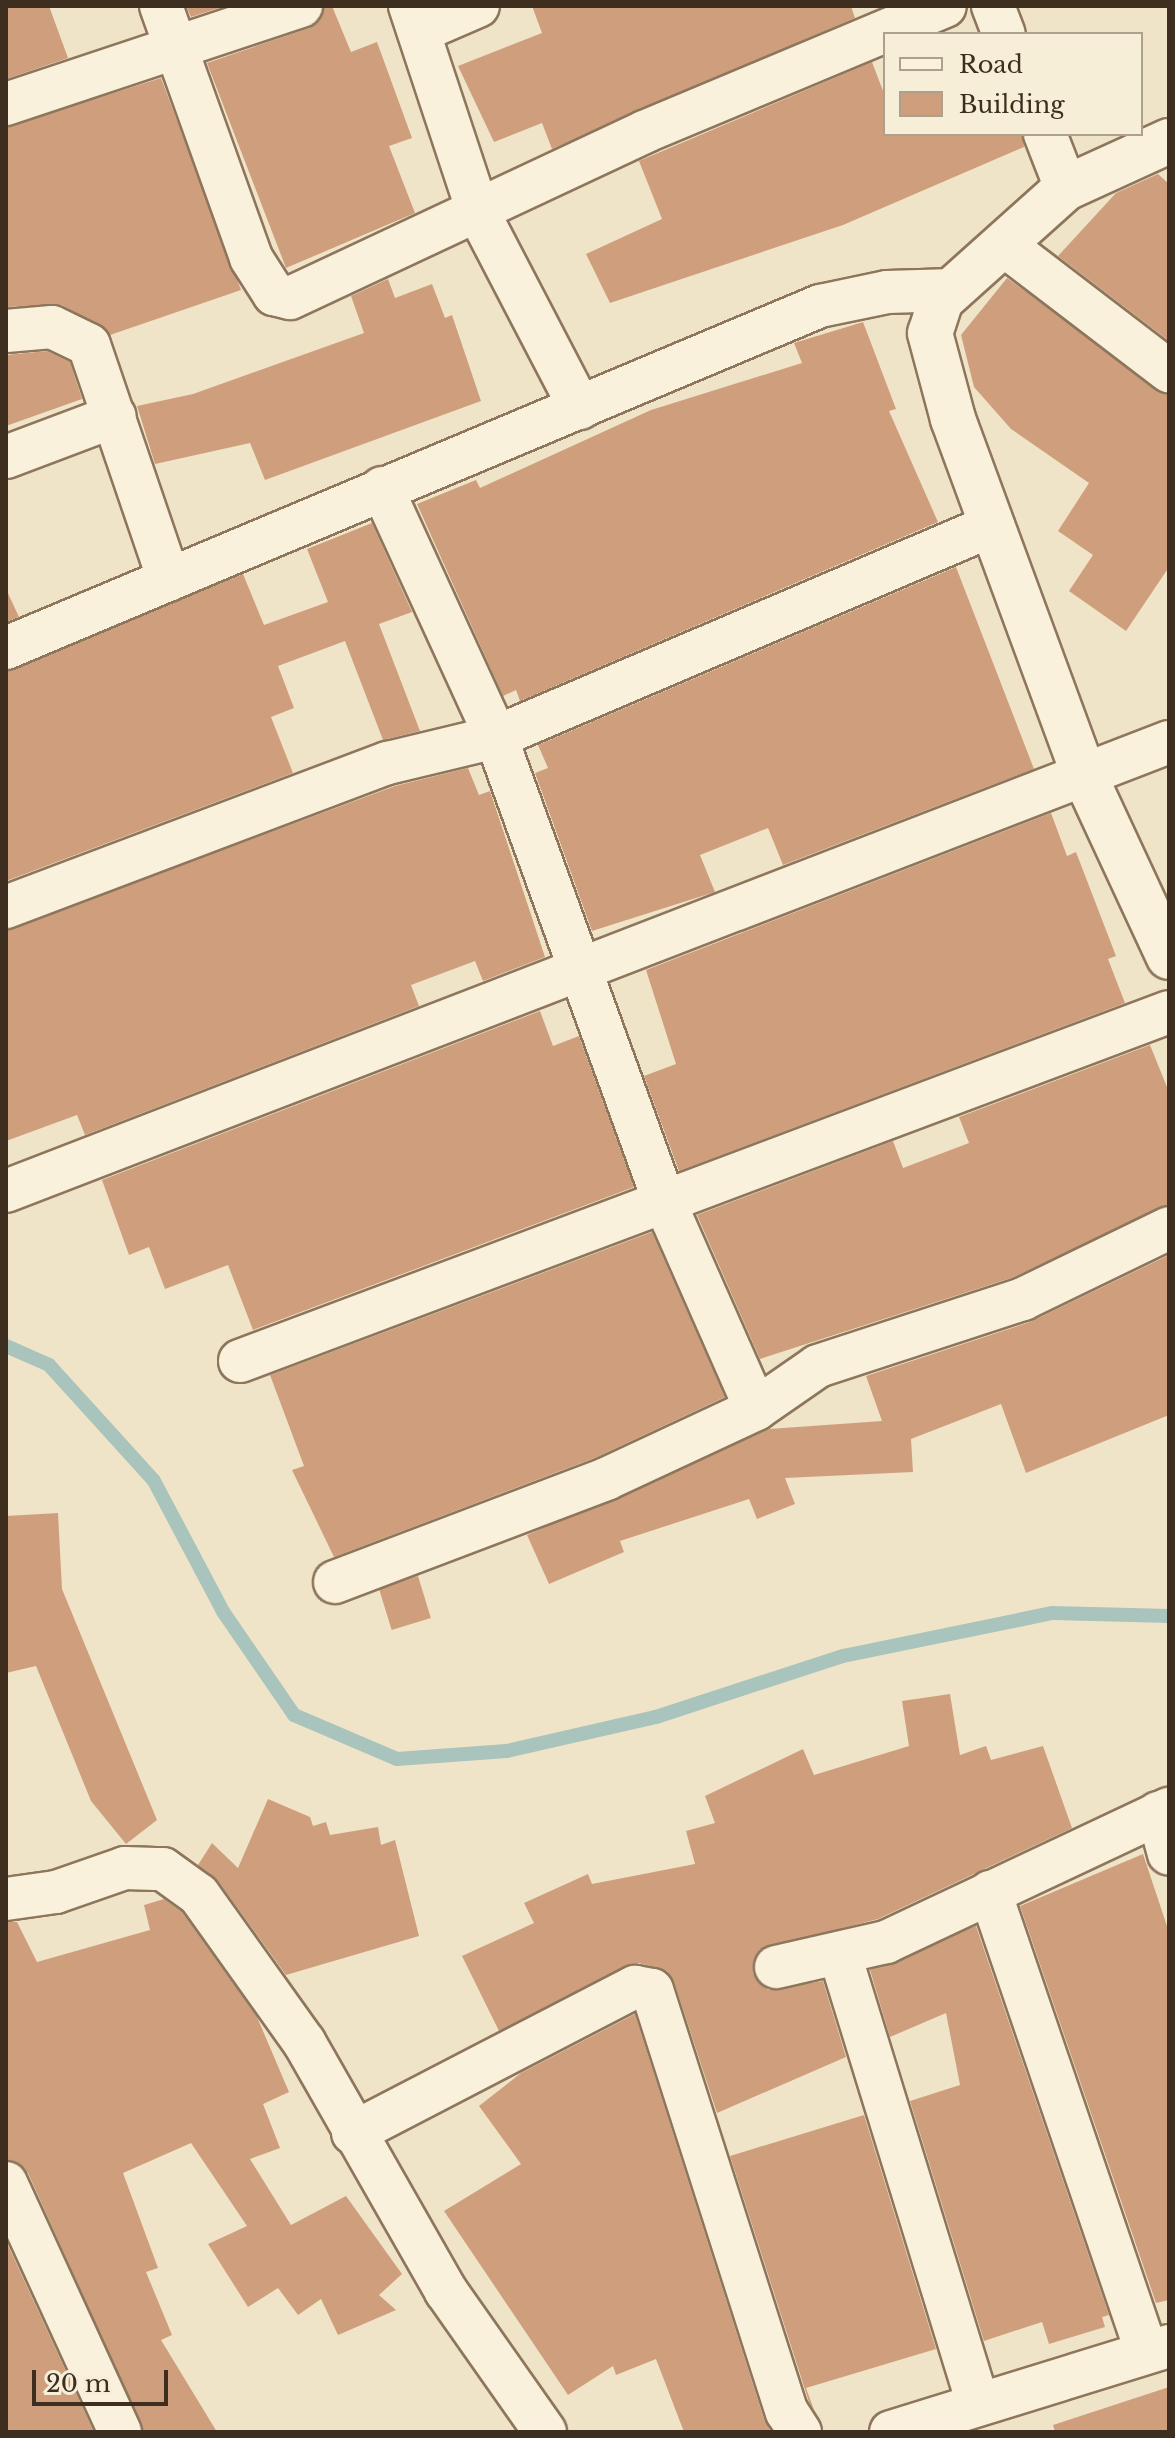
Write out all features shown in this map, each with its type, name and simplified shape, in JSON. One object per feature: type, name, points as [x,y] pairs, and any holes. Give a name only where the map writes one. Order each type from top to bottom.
[{"type":"street","points":[[161,6],[251,258],[274,294],[309,293],[644,132],[945,6]]},
{"type":"street","points":[[6,104],[178,50],[301,6]]},
{"type":"street","points":[[478,6],[415,19],[478,212],[580,408]]},
{"type":"street","points":[[993,6],[1003,32]]},
{"type":"street","points":[[1046,136],[1066,188]]},
{"type":"street","points":[[1169,141],[1066,188],[953,290],[932,313],[930,333],[993,525],[1082,770],[1169,957]]},
{"type":"street","points":[[1004,245],[1169,371]]},
{"type":"street","points":[[6,648],[820,306],[887,292],[953,290]]},
{"type":"street","points":[[6,331],[72,331],[89,345],[169,580]]},
{"type":"street","points":[[6,457],[115,416]]},
{"type":"street","points":[[382,488],[496,737],[582,965],[665,1203],[756,1409]]},
{"type":"street","points":[[6,907],[388,763],[496,737],[993,525]]},
{"type":"street","points":[[6,1191],[1082,770],[1169,742]]},
{"type":"street","points":[[240,1361],[1169,1012]]},
{"type":"street","points":[[335,1582],[606,1479],[756,1409],[818,1366],[1023,1299],[1169,1228]]},
{"type":"street","points":[[776,1967],[840,1955],[943,1918],[990,1892],[1164,1811],[1169,1854]]},
{"type":"street","points":[[6,1899],[56,1892],[125,1868],[163,1869],[199,1895],[304,2042],[353,2133],[446,2291],[545,2432]]},
{"type":"street","points":[[891,2432],[1158,2349],[990,1892]]},
{"type":"street","points":[[840,1955],[978,2403]]},
{"type":"street","points":[[353,2133],[635,1987],[652,1990],[787,2412],[800,2432]]},
{"type":"street","points":[[6,2183],[120,2432]]},
{"type":"building","points":[[6,6],[49,6],[68,58],[6,79]]},
{"type":"building","points":[[186,6],[225,6],[191,17]]},
{"type":"building","points":[[324,6],[332,6],[351,52],[377,42],[412,138],[389,146],[415,213],[286,268],[207,63],[309,28]]},
{"type":"building","points":[[532,6],[851,6],[855,18],[552,149],[542,123],[494,142],[458,66],[542,33]]},
{"type":"building","points":[[872,62],[883,91],[883,136],[1022,136],[1024,147],[843,225],[610,303],[586,254],[662,219],[639,161]]},
{"type":"building","points":[[161,78],[241,290],[110,335],[62,305],[6,307],[6,127]]},
{"type":"building","points":[[1158,174],[1169,184],[1169,341],[1058,256],[1116,193]]},
{"type":"building","points":[[1007,278],[1169,394],[1169,567],[1126,631],[1069,591],[1093,555],[1058,531],[1089,483],[1011,429],[974,387],[961,335]]},
{"type":"building","points":[[388,279],[395,298],[432,284],[445,318],[452,315],[481,401],[265,480],[250,443],[155,464],[137,406],[193,394],[364,333],[351,296]]},
{"type":"building","points":[[863,322],[896,409],[889,411],[938,522],[520,701],[516,690],[503,696],[417,504],[476,480],[480,488],[651,410],[802,363],[794,343]]},
{"type":"building","points":[[47,351],[70,362],[82,399],[6,426],[6,355]]},
{"type":"building","points":[[372,523],[412,612],[379,624],[420,731],[383,740],[345,641],[278,666],[294,708],[271,717],[293,773],[6,881],[6,672],[243,574],[264,625],[328,602],[307,549]]},
{"type":"building","points":[[956,567],[1034,769],[783,865],[768,828],[700,855],[715,892],[592,931],[535,773],[548,768],[538,745]]},
{"type":"building","points":[[6,589],[19,617],[6,622]]},
{"type":"building","points":[[468,768],[479,795],[490,791],[545,957],[483,981],[475,961],[411,985],[419,1006],[85,1135],[77,1115],[6,1141],[6,930],[395,786]]},
{"type":"building","points":[[1051,813],[1067,856],[1076,852],[1116,956],[1108,959],[1125,1003],[679,1171],[644,1076],[676,1064],[646,970]]},
{"type":"building","points":[[540,1011],[553,1046],[579,1036],[634,1187],[253,1330],[228,1265],[165,1289],[149,1247],[129,1255],[102,1180]]},
{"type":"building","points":[[1150,1045],[1169,1092],[1169,1204],[1014,1277],[760,1359],[697,1215],[893,1141],[903,1168],[969,1143],[959,1117]]},
{"type":"building","points":[[652,1232],[725,1397],[597,1457],[334,1557],[292,1470],[304,1466],[270,1375]]},
{"type":"building","points":[[1169,1255],[1169,1415],[1026,1473],[1001,1404],[911,1439],[913,1472],[785,1478],[795,1504],[757,1519],[749,1499],[620,1541],[624,1552],[549,1584],[527,1535],[769,1429],[882,1421],[866,1376],[1030,1322]]},
{"type":"building","points":[[58,1513],[62,1589],[157,1820],[126,1844],[91,1801],[36,1666],[6,1673],[6,1516]]},
{"type":"building","points":[[418,1576],[431,1618],[392,1630],[379,1588]]},
{"type":"building","points":[[950,1694],[960,1755],[986,1746],[991,1760],[1043,1746],[1072,1828],[878,1919],[759,1950],[753,1973],[768,1990],[823,1981],[846,2057],[717,2113],[674,1982],[667,1971],[639,1963],[499,2031],[462,1956],[534,1923],[524,1903],[588,1874],[592,1884],[695,1864],[686,1831],[715,1823],[705,1796],[803,1749],[814,1775],[909,1746],[902,1701]]},
{"type":"building","points":[[268,1799],[310,1817],[313,1826],[326,1822],[330,1835],[378,1827],[381,1845],[395,1840],[419,1936],[286,1975],[218,1881],[198,1865],[212,1843],[238,1868]]},
{"type":"building","points":[[1143,1854],[1169,1932],[1169,2300],[1156,2303],[1020,1906]]},
{"type":"building","points":[[164,1899],[182,1912],[257,2017],[289,2092],[263,2104],[280,2148],[250,2159],[291,2225],[346,2196],[402,2274],[379,2295],[396,2310],[338,2335],[321,2299],[298,2315],[278,2288],[248,2307],[208,2244],[247,2226],[191,2143],[123,2173],[158,2268],[146,2272],[172,2335],[161,2340],[217,2432],[144,2432],[28,2173],[6,2159],[6,1922],[17,1922],[37,1962],[150,1930],[144,1905]]},
{"type":"building","points":[[976,1926],[1109,2315],[1102,2317],[1105,2327],[1049,2344],[1042,2322],[984,2341],[910,2101],[960,2085],[946,2013],[890,2037],[870,1970]]},
{"type":"building","points":[[635,2014],[764,2419],[771,2432],[684,2432],[656,2359],[616,2375],[613,2366],[568,2395],[444,2211],[521,2164],[479,2106],[521,2073]]},
{"type":"building","points":[[864,2115],[936,2349],[806,2388],[814,2410],[809,2402],[730,2156]]},
{"type":"building","points":[[6,2241],[94,2432],[6,2432]]},
{"type":"building","points":[[1169,2387],[1169,2432],[1055,2432],[1053,2425]]},
{"type":"waterway","points":[[6,1346],[49,1365],[154,1481],[224,1613],[294,1715],[397,1759],[507,1751],[656,1717],[843,1656],[1053,1613],[1169,1616]]}]
